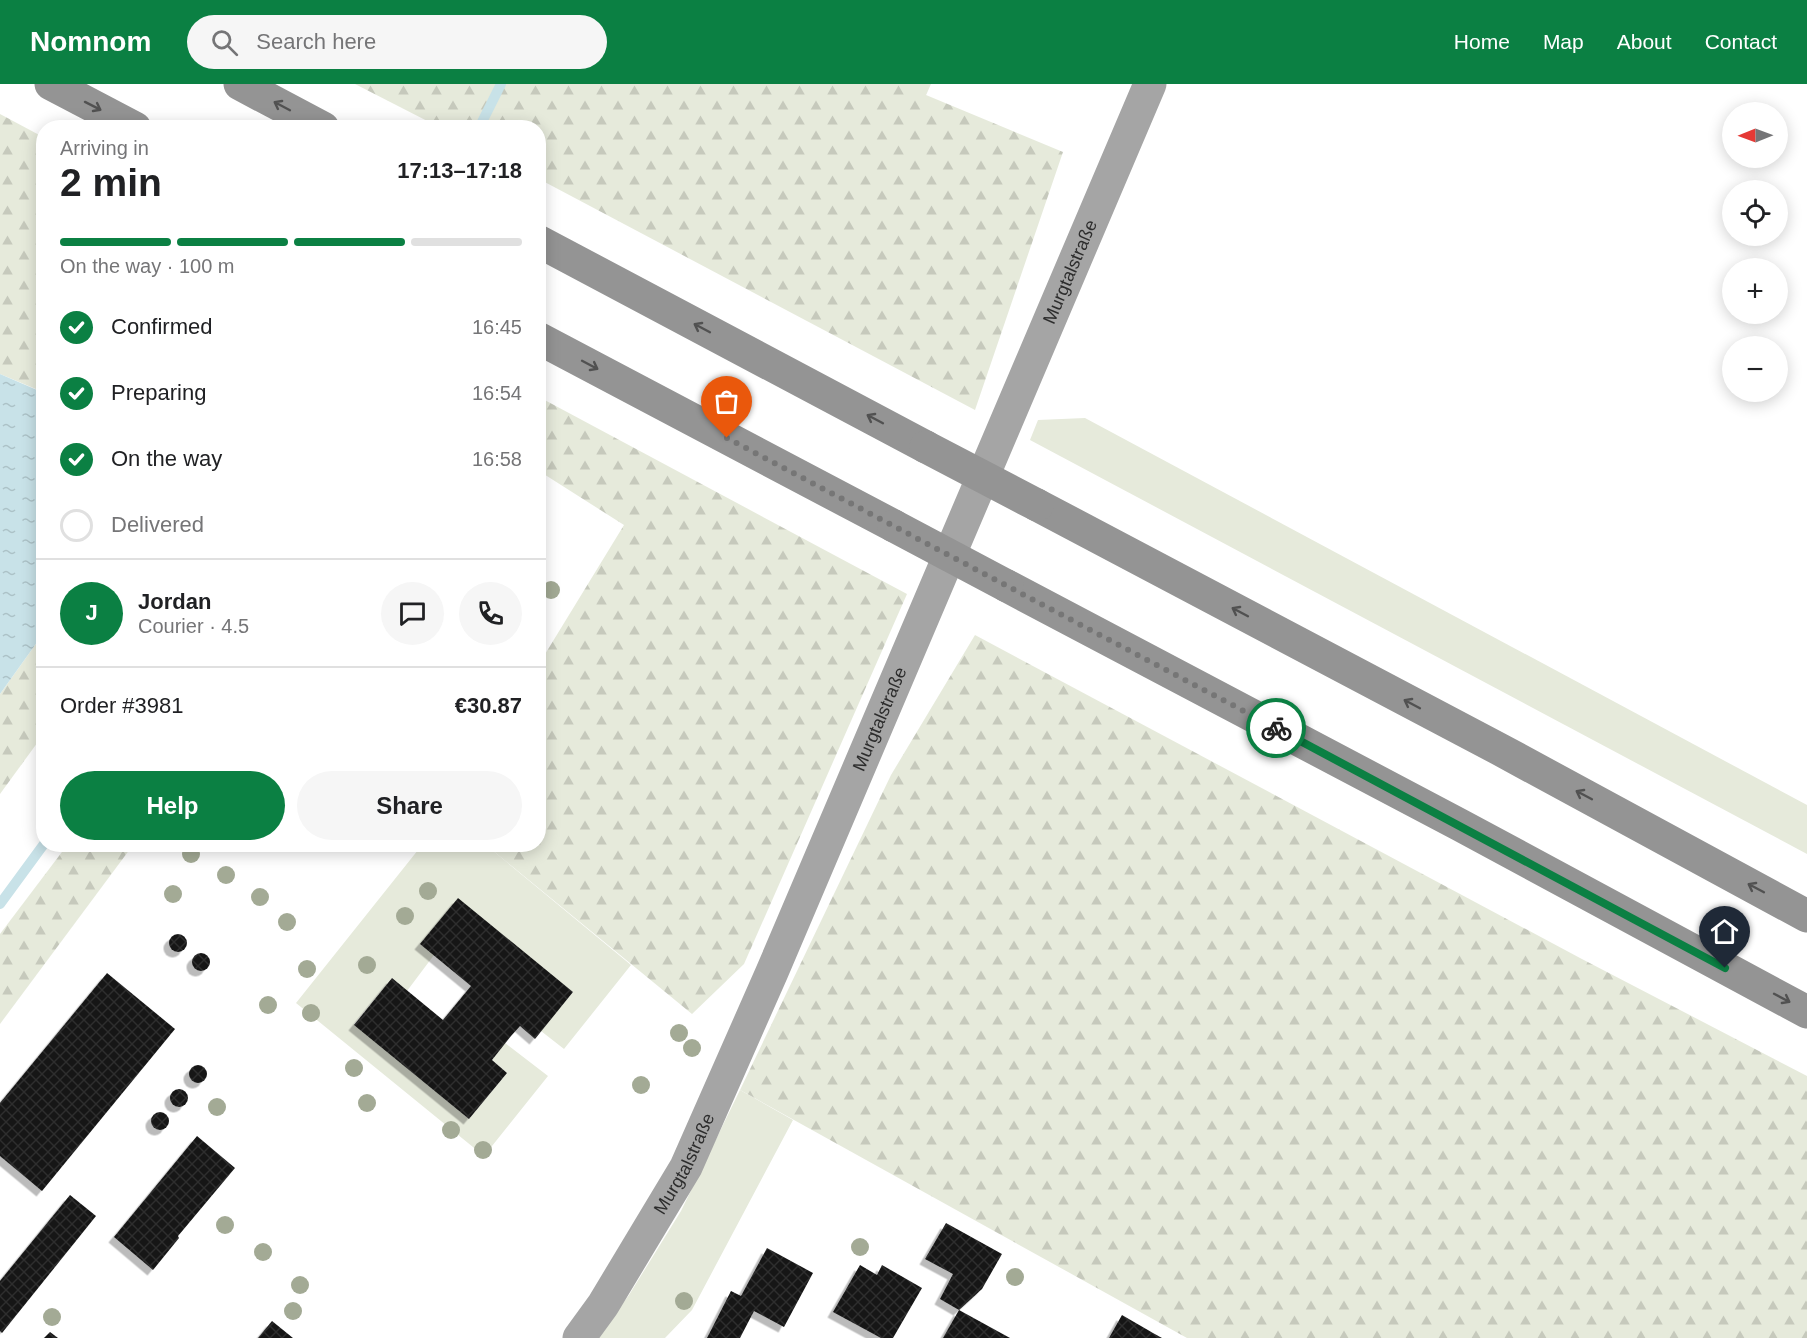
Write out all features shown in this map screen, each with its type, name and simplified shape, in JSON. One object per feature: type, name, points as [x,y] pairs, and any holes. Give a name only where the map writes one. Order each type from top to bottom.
[{"type":"highway","points":[[51,84],[120,120]]},
{"type":"highway","points":[[240,84],[308,120]]},
{"type":"highway","points":[[546,245],[1499,749],[1807,916]]},
{"type":"highway","points":[[546,342],[1460,825],[1807,1012]]},
{"type":"main road","name":"Murgtalstraße","points":[[579,1338],[603,1305],[686,1167],[781,950],[1150,84]]},
{"type":"green space","points":[[355,84],[931,84],[926,95],[1063,152],[975,410],[546,183],[546,120],[425,120]]},
{"type":"green space","points":[[0,114],[36,133],[36,389],[0,374]]},
{"type":"green space","points":[[546,401],[907,594],[744,964],[692,1014],[495,852],[546,852],[546,653],[624,525],[546,475]]},
{"type":"green space","points":[[1085,418],[1807,805],[1807,854],[1030,440],[1038,420]]},
{"type":"green space","points":[[975,635],[1580,958],[1807,1076],[1807,1338],[1187,1338],[740,1090],[891,775]]},
{"type":"green space","points":[[36,644],[36,745],[0,794],[0,694]]},
{"type":"green space","points":[[62,852],[128,852],[0,1024],[0,934]]},
{"type":"green space","points":[[416,852],[494,852],[631,965],[564,1049],[541,1031],[573,992],[420,944],[434,955],[407,991],[392,978],[354,1024],[469,1119],[507,1073],[492,1060],[505,1043],[548,1076],[484,1156],[296,1003]]},
{"type":"green space","points":[[740,1090],[793,1120],[692,1310],[665,1338],[597,1338],[629,1295],[681,1211]]},
{"type":"water","points":[[0,374],[36,390],[36,644],[0,694]]},
{"type":"building","points":[[458,898],[573,992],[535,1039],[520,1026],[511,1036],[492,1060],[507,1073],[469,1119],[354,1025],[392,978],[443,1020],[471,986],[420,944]]},
{"type":"building","points":[[178,934],[184,937],[187,943],[184,949],[178,952],[172,949],[169,943],[172,937]]},
{"type":"building","points":[[197,953],[205,953],[210,958],[208,969],[197,971],[192,966],[192,958]]},
{"type":"building","points":[[107,973],[175,1029],[42,1191],[0,1156],[0,1103]]},
{"type":"building","points":[[194,1065],[202,1065],[207,1070],[205,1081],[194,1083],[189,1078],[189,1070]]},
{"type":"building","points":[[179,1089],[185,1092],[188,1098],[185,1104],[179,1107],[173,1104],[170,1098],[173,1092]]},
{"type":"building","points":[[160,1112],[167,1114],[169,1121],[167,1128],[160,1130],[153,1128],[151,1121],[153,1114]]},
{"type":"building","points":[[197,1136],[235,1168],[178,1236],[179,1238],[153,1270],[114,1237]]},
{"type":"building","points":[[70,1195],[96,1216],[2,1333],[0,1331],[0,1281]]},
{"type":"building","points":[[946,1223],[1002,1254],[982,1289],[959,1310],[940,1299],[953,1274],[925,1259]]},
{"type":"building","points":[[767,1248],[813,1273],[784,1327],[754,1311],[740,1338],[707,1338],[731,1291],[741,1296]]},
{"type":"building","points":[[860,1265],[877,1275],[882,1265],[922,1288],[893,1338],[881,1338],[833,1312]]},
{"type":"building","points":[[959,1310],[1010,1338],[943,1338]]},
{"type":"building","points":[[1122,1315],[1153,1333],[1162,1338],[1109,1338]]},
{"type":"building","points":[[272,1321],[293,1338],[258,1338]]},
{"type":"building","points":[[50,1332],[58,1338],[44,1338]]},
{"type":"waterway","points":[[483,120],[501,84]]},
{"type":"waterway","points":[[0,904],[38,852]]},
{"type":"way so far","points":[[727,438],[1276,728]]},
{"type":"route","points":[[1276,728],[1725,968]]}]
